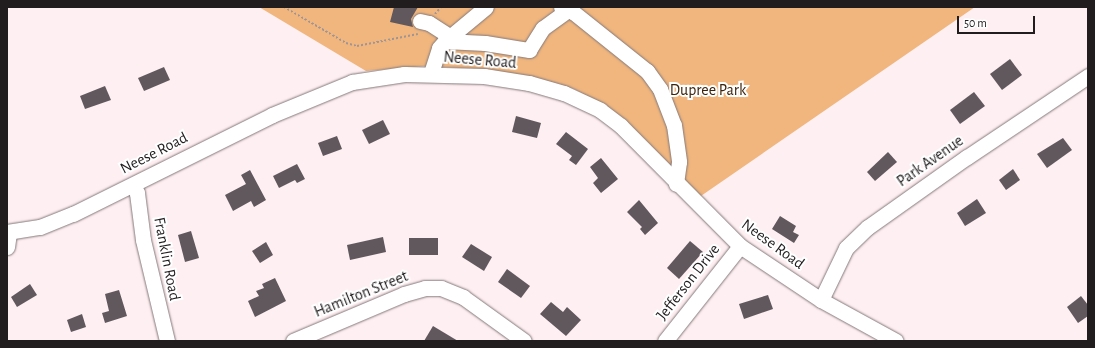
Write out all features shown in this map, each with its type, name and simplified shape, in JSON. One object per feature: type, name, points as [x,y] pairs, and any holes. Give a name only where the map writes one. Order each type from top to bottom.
[{"type":"street","points":[[431,73],[439,48],[447,39],[486,7]]},
{"type":"street","points":[[425,22],[447,39],[529,50],[543,28],[568,8],[647,71],[660,89],[674,125],[679,162],[676,184]]},
{"type":"street","name":"Neese Road","points":[[8,237],[53,223],[133,185],[210,145],[332,89],[371,77],[431,73],[484,76],[529,83],[564,93],[600,110],[621,126],[676,184],[740,246],[820,300],[896,341]]},
{"type":"street","name":"Park Avenue","points":[[820,300],[846,248],[868,227],[967,157],[1088,76]]},
{"type":"street","name":"Franklin Road","points":[[133,185],[137,193],[143,240],[167,341]]},
{"type":"street","name":"Jefferson Drive","points":[[665,341],[740,246]]},
{"type":"street","name":"Hamilton Street","points":[[293,341],[404,294],[425,288],[441,288],[463,297],[524,341]]},
{"type":"path","points":[[284,7],[346,43],[357,46],[425,32],[425,22]]},
{"type":"green space","name":"Dupree Park","points":[[259,7],[975,7],[698,198],[602,104],[574,89],[548,81],[490,70],[427,66],[366,71]]},
{"type":"building","points":[[394,7],[418,7],[411,19],[413,27],[390,22]]},
{"type":"building","points":[[1010,59],[1022,75],[1002,90],[990,74]]},
{"type":"building","points":[[164,67],[170,80],[144,91],[138,78]]},
{"type":"building","points":[[105,86],[111,100],[85,109],[80,96]]},
{"type":"building","points":[[974,92],[985,106],[960,124],[950,110]]},
{"type":"building","points":[[516,116],[541,123],[537,138],[512,132]]},
{"type":"building","points":[[383,120],[390,134],[369,144],[362,130]]},
{"type":"building","points":[[566,132],[588,149],[576,165],[569,160],[572,156],[556,144]]},
{"type":"building","points":[[337,136],[342,149],[323,156],[318,143]]},
{"type":"building","points":[[1063,138],[1072,150],[1047,168],[1037,154]]},
{"type":"building","points":[[888,152],[897,162],[875,181],[867,172]]},
{"type":"building","points":[[601,158],[618,179],[601,193],[593,183],[598,178],[590,167]]},
{"type":"building","points":[[297,164],[305,179],[297,183],[295,180],[279,188],[273,176]]},
{"type":"building","points":[[1013,169],[1020,180],[1006,190],[999,180]]},
{"type":"building","points":[[250,170],[266,200],[254,207],[251,201],[233,211],[225,195],[246,184],[241,175]]},
{"type":"building","points":[[977,199],[986,213],[965,226],[957,213]]},
{"type":"building","points":[[639,200],[658,223],[645,235],[640,229],[642,227],[627,212]]},
{"type":"building","points":[[780,216],[796,226],[793,232],[799,235],[794,243],[772,229]]},
{"type":"building","points":[[191,231],[199,258],[185,262],[178,235]]},
{"type":"building","points":[[383,237],[386,252],[350,260],[347,245]]},
{"type":"building","points":[[409,238],[438,238],[438,255],[409,255]]},
{"type":"building","points":[[690,241],[703,252],[679,279],[667,268]]},
{"type":"building","points":[[266,242],[273,255],[260,263],[252,251]]},
{"type":"building","points":[[471,244],[492,257],[484,271],[462,257]]},
{"type":"building","points":[[507,269],[530,286],[521,298],[498,282]]},
{"type":"building","points":[[275,278],[286,301],[255,317],[248,301],[259,296],[256,291],[264,288],[262,284]]},
{"type":"building","points":[[30,284],[37,295],[17,307],[11,297]]},
{"type":"building","points":[[119,290],[127,316],[105,323],[102,313],[109,311],[105,294]]},
{"type":"building","points":[[768,295],[773,309],[744,319],[739,304]]},
{"type":"building","points":[[1081,296],[1088,305],[1088,316],[1078,323],[1067,307]]},
{"type":"building","points":[[551,302],[563,312],[567,307],[581,320],[566,336],[540,314]]},
{"type":"building","points":[[82,314],[86,327],[71,332],[67,320]]},
{"type":"building","points":[[433,326],[458,341],[424,341]]}]
